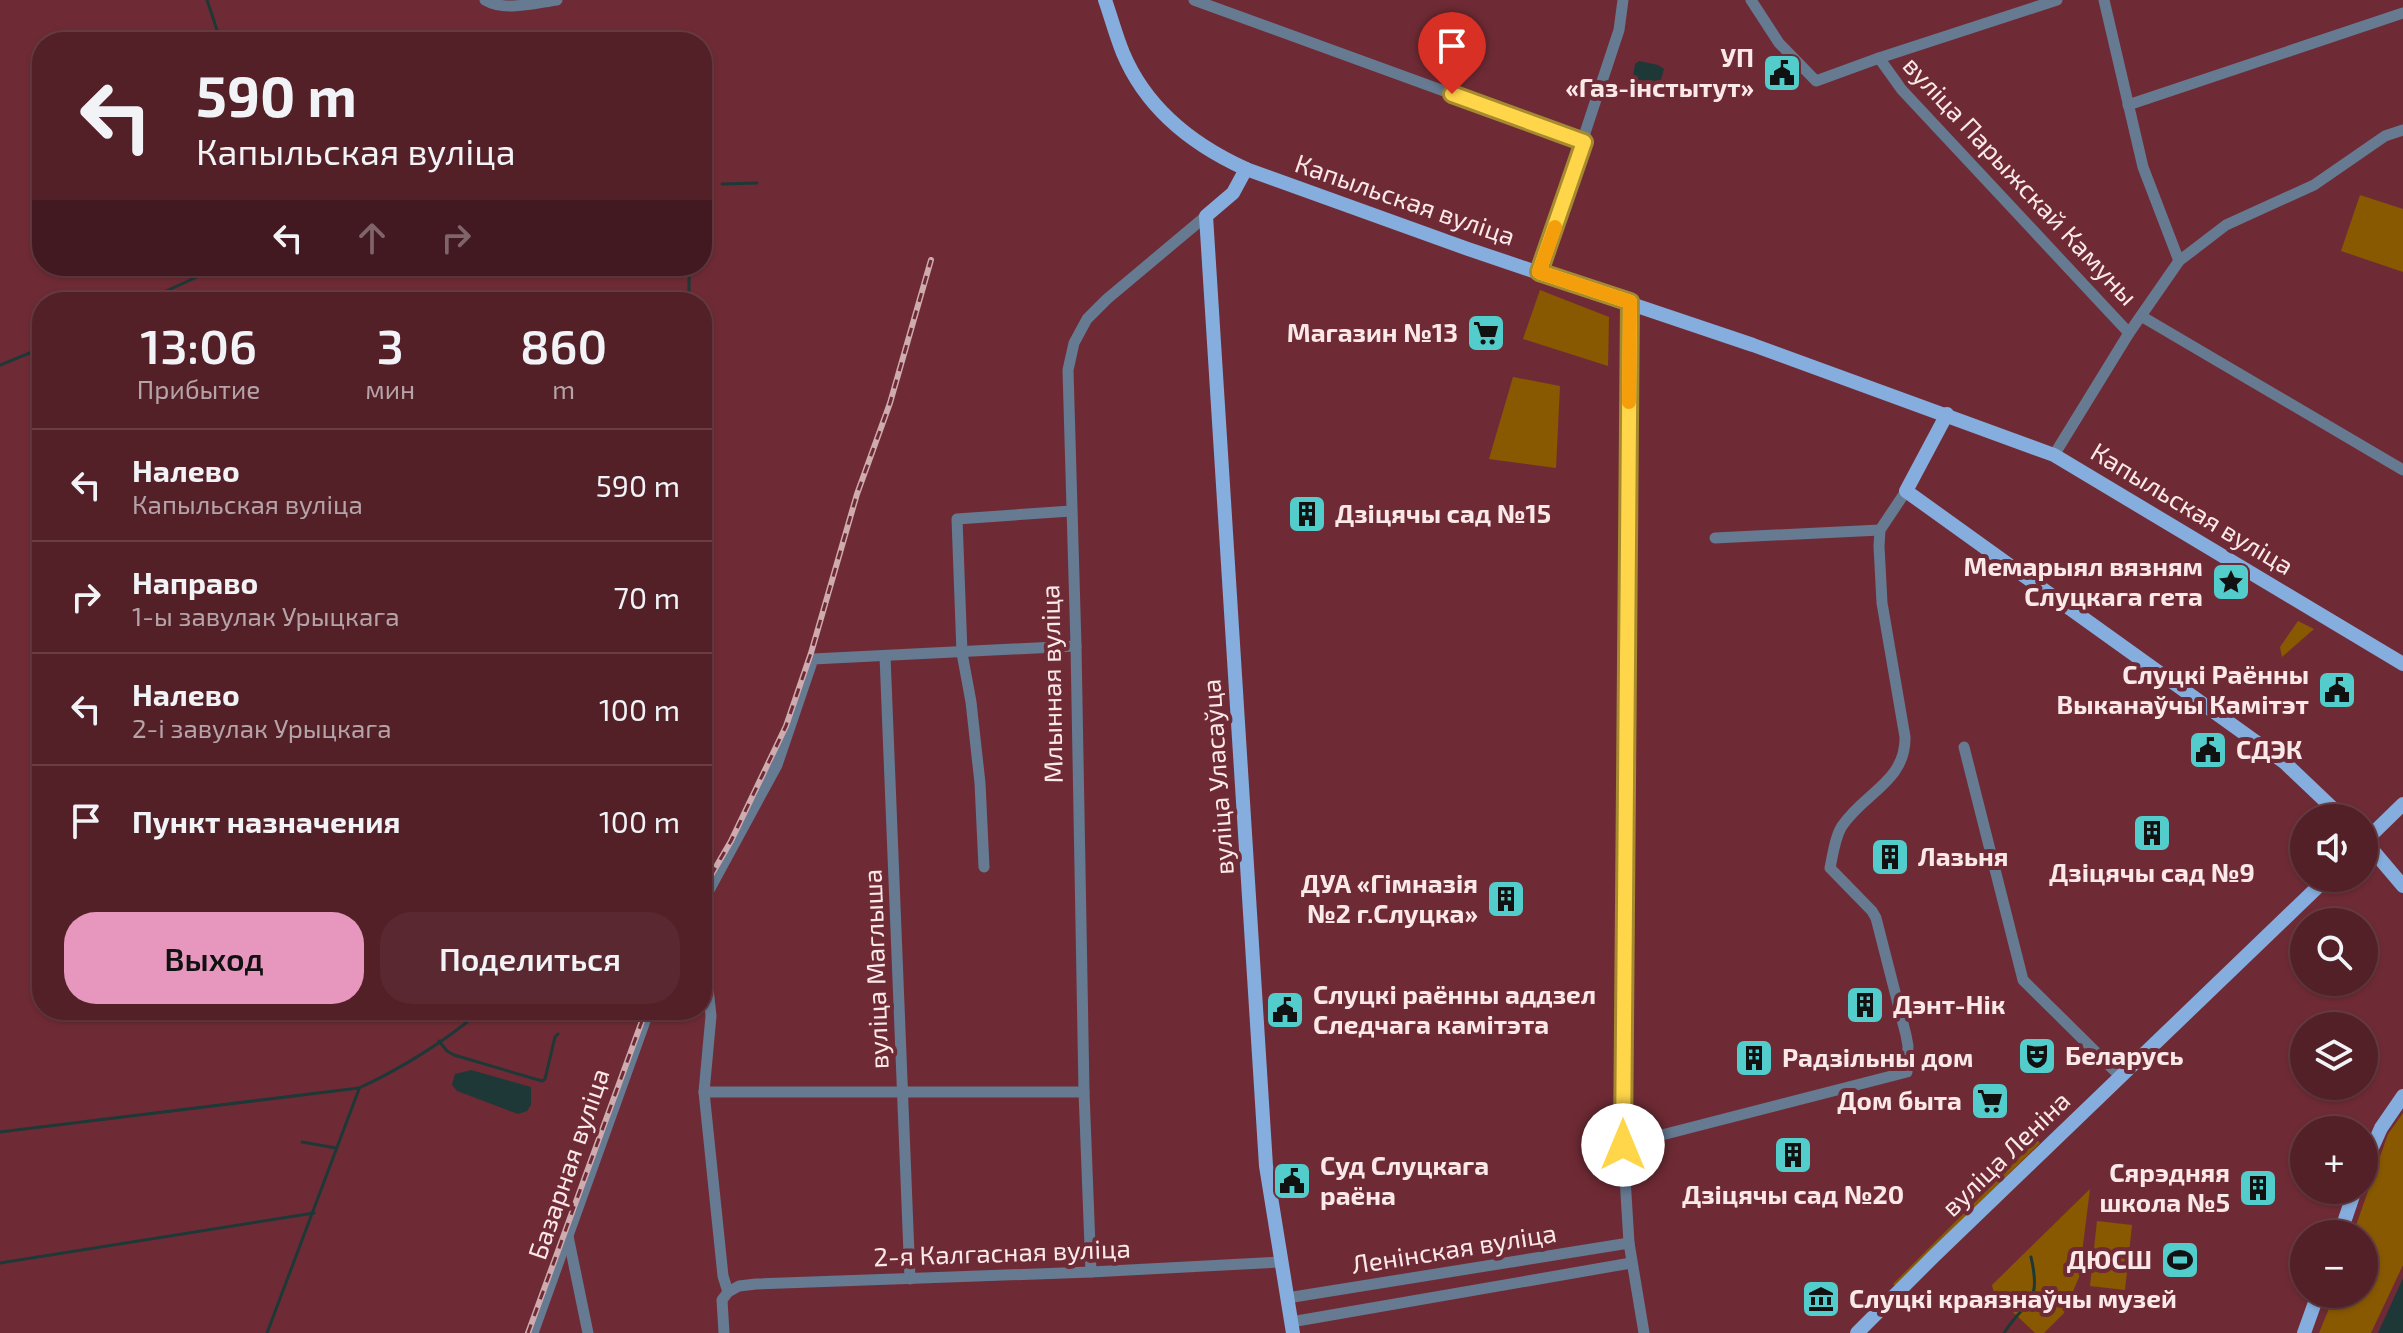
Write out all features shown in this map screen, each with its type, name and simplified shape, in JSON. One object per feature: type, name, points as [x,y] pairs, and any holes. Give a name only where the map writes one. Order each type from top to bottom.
[{"type":"main road","name":"Капыльская вуліца","points":[[1105,0],[1123,53],[1135,76],[1161,111],[1215,155],[1246,169],[1947,414],[2054,455],[2403,664]]},
{"type":"main road","name":"Млынная вуліца","points":[[1206,216],[1233,193],[1246,169]]},
{"type":"main road","name":"вуліца Уласаўца","points":[[1206,216],[1266,1166],[1292,1327]]},
{"type":"main road","points":[[1947,414],[1906,491],[2284,762],[2328,804]]},
{"type":"main road","points":[[2378,828],[2403,804]]},
{"type":"main road","points":[[2378,857],[2403,886]]},
{"type":"main road","name":"вуліца Леніна","points":[[1857,1333],[2313,892]]},
{"type":"main road","points":[[2378,1135],[2403,1096]]},
{"type":"main road","points":[[2304,1333],[2313,1308]]},
{"type":"street","points":[[485,0],[495,6],[506,6],[557,0]]},
{"type":"street","points":[[1194,0],[1207,2],[1584,142]]},
{"type":"street","points":[[1539,272],[1619,30],[1623,0]]},
{"type":"street","points":[[1751,0],[1779,43],[1816,81],[2057,0]]},
{"type":"street","points":[[2104,0],[2143,167],[2179,261]]},
{"type":"street","points":[[2128,105],[2403,13]]},
{"type":"street","name":"вуліца Парыжскай Камуны","points":[[1879,58],[1902,90],[2129,333]]},
{"type":"street","points":[[2054,455],[2129,333],[2179,261],[2226,225],[2314,185],[2385,136],[2403,130]]},
{"type":"street","name":"Млынная вуліца","points":[[1091,1272],[1084,1092],[1068,370],[1074,343],[1087,319],[1206,216]]},
{"type":"street","points":[[1630,302],[1623,1145],[1631,1263],[1644,1333]]},
{"type":"street","name":"вуліца Парыжскай Камуны","points":[[2141,316],[2403,470]]},
{"type":"street","points":[[1623,1145],[1907,1072],[1906,1035],[1876,918],[1830,868],[1842,826],[1891,777],[1904,757],[1905,737],[1879,574],[1880,530],[1906,491]]},
{"type":"street","points":[[984,867],[980,783],[962,653],[957,519],[1071,511]]},
{"type":"street","points":[[1715,538],[1880,530]]},
{"type":"street","points":[[712,885],[777,765],[813,659],[1076,646]]},
{"type":"street","name":"вуліца Маглыша","points":[[885,656],[910,1279]]},
{"type":"street","points":[[1964,747],[2023,980],[2121,1077]]},
{"type":"street","name":"Базарная вуліца","points":[[533,1333],[645,1020]]},
{"type":"street","points":[[711,1020],[704,1092],[723,1276],[728,1292],[722,1300],[724,1333]]},
{"type":"street","points":[[704,1092],[1084,1092]]},
{"type":"street","points":[[568,1235],[588,1333]]},
{"type":"street","name":"Ленінская вуліца","points":[[1287,1298],[1629,1243]]},
{"type":"street","name":"2-я Калгасная вуліца","points":[[728,1292],[739,1286],[756,1284],[1280,1262]]},
{"type":"street","name":"Ленінская вуліца","points":[[1292,1327],[1631,1263]]},
{"type":"shaded area","points":[[2360,195],[2403,209],[2403,272],[2341,251]]},
{"type":"shaded area","points":[[1540,290],[1609,317],[1608,366],[1523,339]]},
{"type":"shaded area","points":[[1513,377],[1560,386],[1556,468],[1489,459]]},
{"type":"shaded area","points":[[2298,621],[2314,629],[2282,657],[2280,647]]},
{"type":"shaded area","points":[[2403,1113],[2403,1265],[2371,1333],[2319,1333],[2329,1308],[2378,1308],[2378,1220],[2358,1220],[2364,1204],[2378,1204],[2378,1163],[2388,1134]]},
{"type":"shaded area","points":[[2037,1140],[2040,1143],[1896,1286],[1893,1284]]},
{"type":"shaded area","points":[[2090,1189],[2079,1277],[2064,1313],[2044,1333],[2035,1333],[1994,1294],[1992,1285]]},
{"type":"shaded area","points":[[2097,1221],[2132,1225],[2125,1290],[2090,1286]]},
{"type":"water","points":[[1639,61],[1664,69],[1659,87],[1632,82],[1635,64]]},
{"type":"water","points":[[471,1070],[531,1087],[531,1105],[527,1111],[518,1114],[457,1091],[452,1085],[455,1074]]},
{"type":"water","points":[[2403,1278],[2403,1333],[2378,1333]]},
{"type":"waterway","points":[[207,0],[218,32]]},
{"type":"waterway","points":[[722,184],[757,183]]},
{"type":"waterway","points":[[164,292],[199,276]]},
{"type":"waterway","points":[[689,276],[689,292]]},
{"type":"waterway","points":[[0,365],[32,352]]},
{"type":"waterway","points":[[0,1132],[359,1088],[423,1053],[469,1020]]},
{"type":"waterway","points":[[439,1041],[454,1055],[542,1081],[558,1034]]},
{"type":"waterway","points":[[267,1333],[359,1089]]},
{"type":"waterway","points":[[302,1142],[336,1148]]},
{"type":"waterway","points":[[0,1263],[314,1213]]},
{"type":"waterway","points":[[2004,1333],[2033,1293],[2035,1284],[2031,1257]]},
{"type":"railway","points":[[712,874],[786,726],[811,653],[857,494],[890,403],[931,260]]},
{"type":"railway","points":[[528,1333],[642,1020]]},
{"type":"slow traffic","points":[[1555,227],[1539,272],[1630,302],[1629,402]]},
{"type":"place","name":"УП «Газ-інстытут»","points":[[1782,73]]},
{"type":"place","name":"Магазин №13","points":[[1486,333]]},
{"type":"place","name":"Дзіцячы сад №15","points":[[1307,514]]},
{"type":"place","name":"Мемарыял вязням Слуцкага гета","points":[[2231,582]]},
{"type":"place","name":"Слуцкі Раённы Выканаўчы Камітэт","points":[[2337,690]]},
{"type":"place","name":"СДЭК","points":[[2208,750]]},
{"type":"place","name":"Дзіцячы сад №9","points":[[2152,833]]},
{"type":"place","name":"Лазьня","points":[[1890,857]]},
{"type":"place","name":"ДУА «Гімназія №2 г.Слуцка»","points":[[1506,899]]},
{"type":"place","name":"Дэнт-Нік","points":[[1865,1005]]},
{"type":"place","name":"Слуцкі раённы аддзел Следчага камітэта","points":[[1285,1010]]},
{"type":"place","name":"Беларусь","points":[[2037,1056]]},
{"type":"place","name":"Радзільны дом","points":[[1754,1058]]},
{"type":"place","name":"Дом быта","points":[[1990,1101]]},
{"type":"place","name":"Дзіцячы сад №20","points":[[1793,1155]]},
{"type":"place","name":"Суд Слуцкага раёна","points":[[1292,1181]]},
{"type":"place","name":"Сярэдняя школа №5","points":[[2258,1188]]},
{"type":"place","name":"ДЮСШ","points":[[2180,1260]]},
{"type":"place","name":"Слуцкі краязнаўчы музей","points":[[1821,1299]]},
{"type":"route","points":[[1452,94],[1584,142],[1539,272],[1630,302],[1623,1145]]}]
